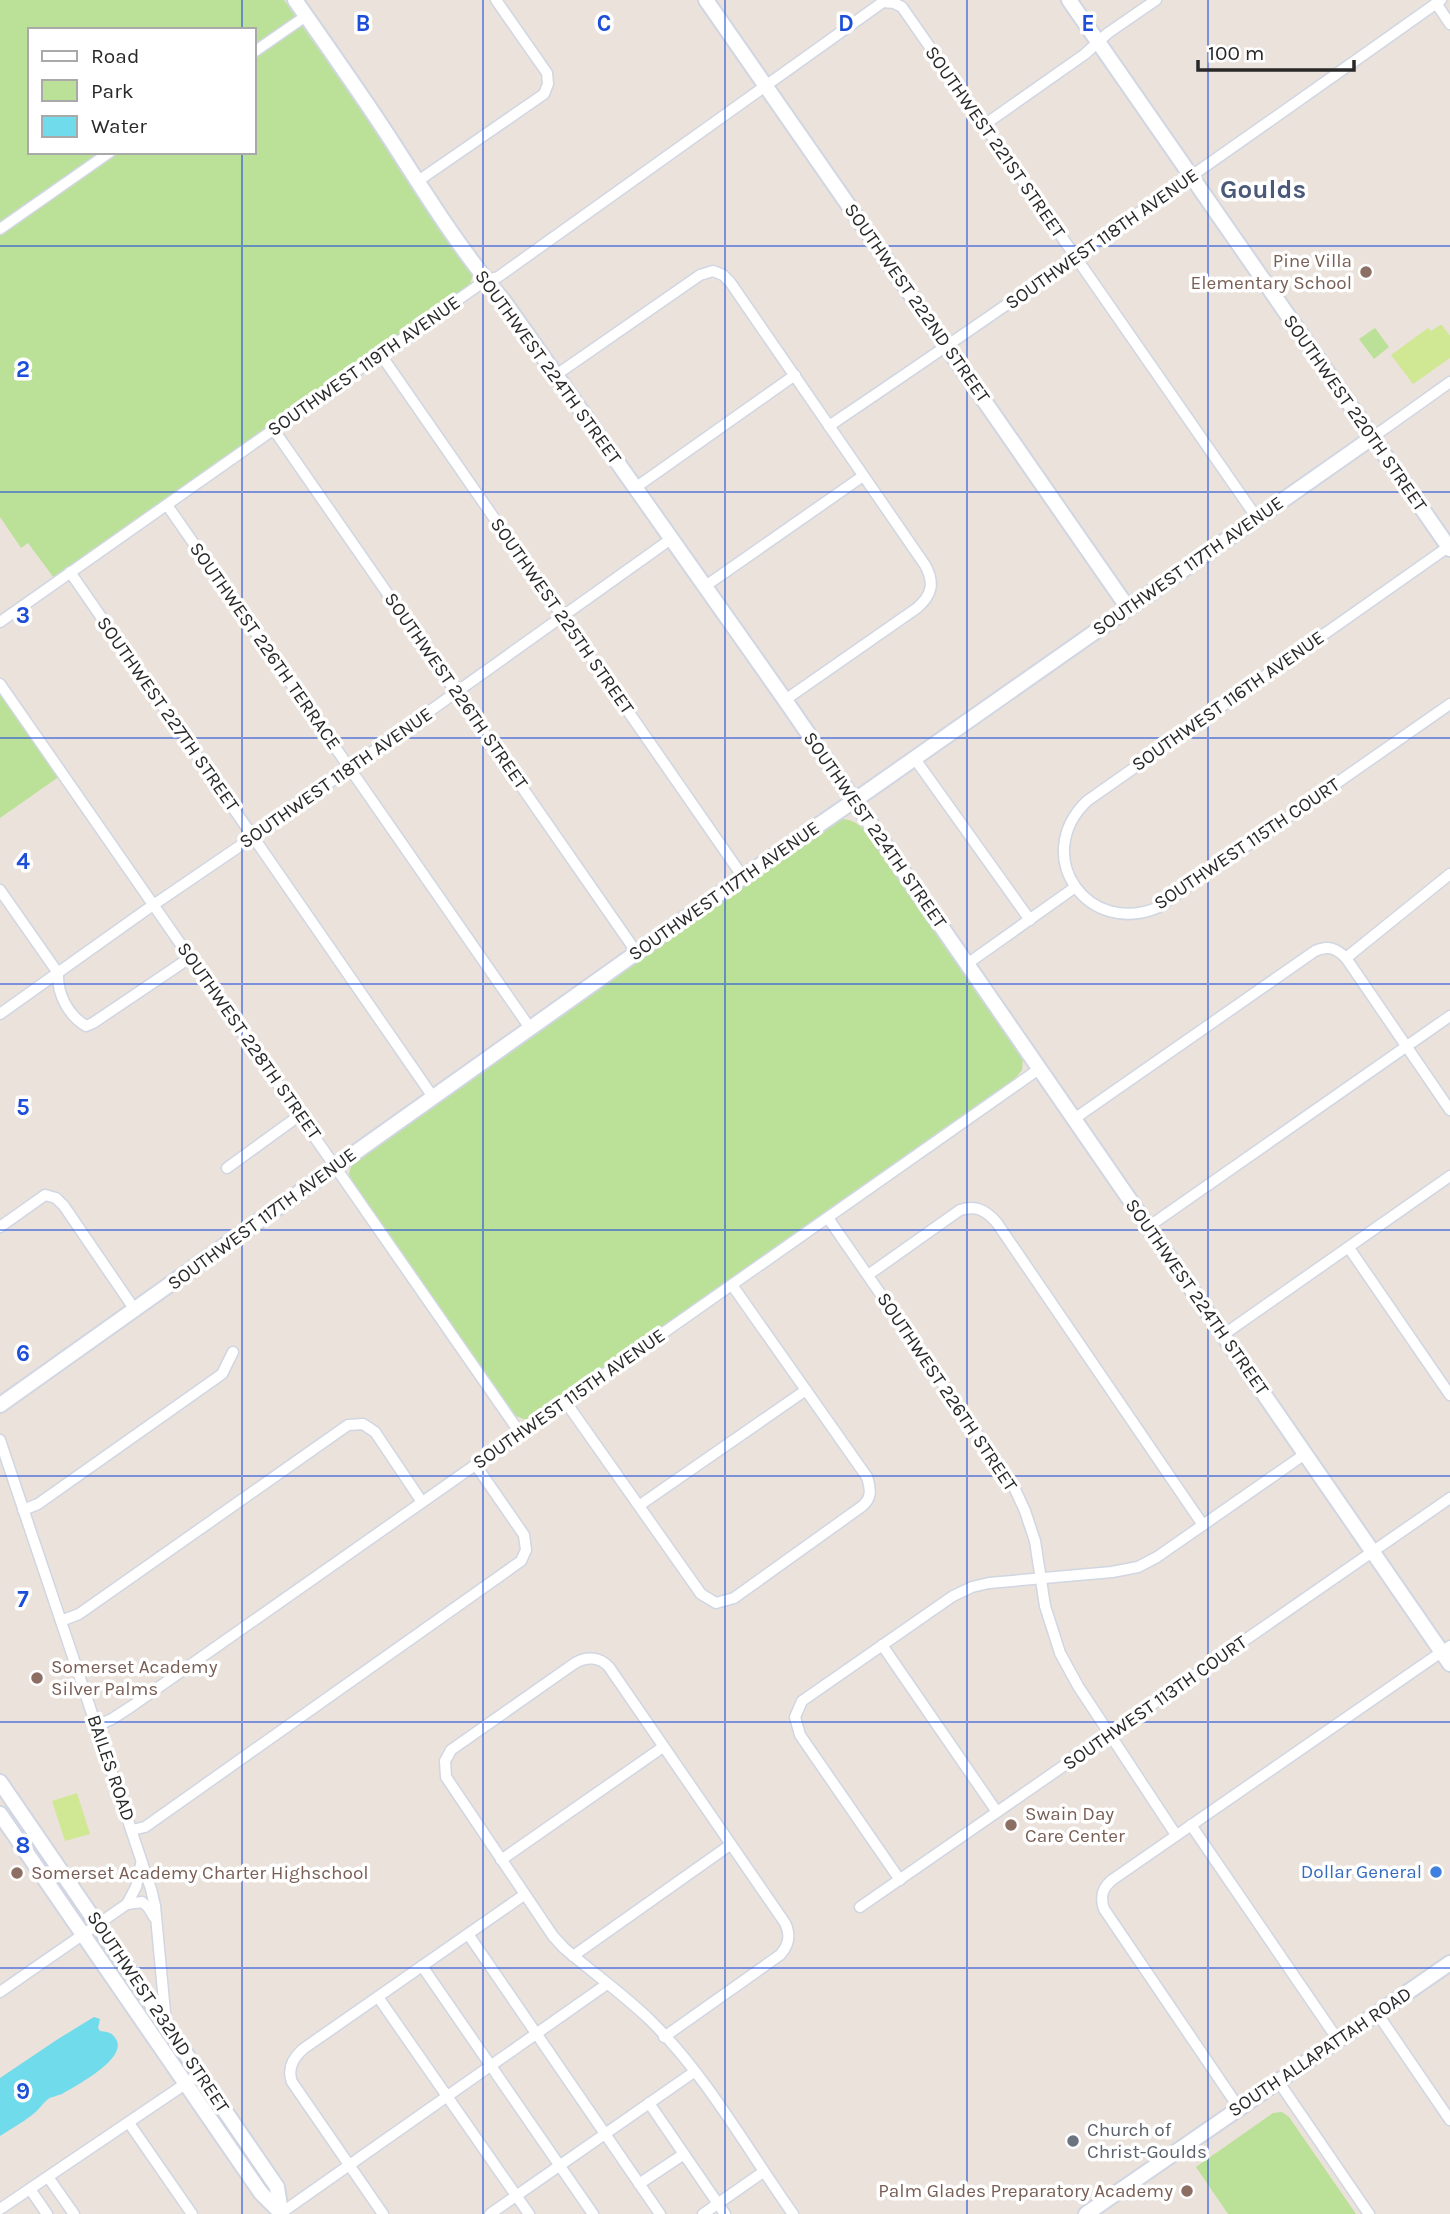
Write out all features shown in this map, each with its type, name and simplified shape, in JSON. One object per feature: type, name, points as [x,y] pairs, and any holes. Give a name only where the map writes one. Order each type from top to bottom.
[{"type":"street","name":"SOUTHWEST 224TH STREET","points":[[295,0],[486,280],[503,300],[785,700],[1373,1552],[1447,1654]]},
{"type":"street","points":[[418,181],[544,94],[548,84],[547,73],[496,0]]},
{"type":"street","name":"SOUTHWEST 222ND STREET","points":[[706,0],[1128,608]]},
{"type":"street","name":"SOUTHWEST 220TH STREET","points":[[1069,0],[1449,548]]},
{"type":"street","points":[[984,125],[1156,0]]},
{"type":"street","points":[[1438,2],[1450,24]]},
{"type":"street","name":"SOUTHWEST 118TH AVENUE","points":[[829,426],[1191,177],[1438,2]]},
{"type":"street","name":"SOUTHWEST 119TH AVENUE","points":[[0,622],[486,280],[498,277],[880,3],[894,3],[902,7]]},
{"type":"street","name":"SOUTHWEST 221ST STREET","points":[[902,7],[1257,518]]},
{"type":"street","points":[[256,51],[306,16]]},
{"type":"street","points":[[0,229],[107,154]]},
{"type":"street","points":[[556,375],[697,276],[713,271],[727,278],[925,565],[932,588],[926,599],[916,608],[785,700]]},
{"type":"street","name":"SOUTHWEST 225TH STREET","points":[[382,355],[743,877]]},
{"type":"street","points":[[635,488],[794,375]]},
{"type":"street","name":"SOUTHWEST 117TH AVENUE","points":[[0,1406],[743,877],[1450,382]]},
{"type":"street","name":"SOUTHWEST 226TH STREET","points":[[274,430],[637,953]]},
{"type":"street","points":[[704,587],[863,476]]},
{"type":"street","name":"SOUTHWEST 226TH TERRACE","points":[[167,505],[530,1028]]},
{"type":"street","name":"SOUTHWEST 118TH AVENUE","points":[[0,1014],[671,540]]},
{"type":"street","name":"SOUTHWEST 116TH AVENUE","points":[[1074,888],[1064,861],[1065,838],[1072,820],[1087,801],[1449,548]]},
{"type":"street","name":"SOUTHWEST 227TH STREET","points":[[70,572],[433,1097]]},
{"type":"street","name":"SOUTHWEST 228TH STREET","points":[[0,684],[520,1433]]},
{"type":"street","name":"SOUTHWEST 115TH COURT","points":[[1074,888],[1093,903],[1111,912],[1136,913],[1159,907],[1450,704]]},
{"type":"street","points":[[915,759],[1030,920]]},
{"type":"street","points":[[1346,958],[1450,874]]},
{"type":"street","points":[[967,964],[1074,888]]},
{"type":"street","points":[[0,890],[58,973],[58,990],[74,1016],[86,1026],[191,957]]},
{"type":"street","points":[[1074,1119],[1315,951],[1330,947],[1346,958],[1450,1110]]},
{"type":"street","points":[[1148,1227],[1450,1016]]},
{"type":"street","name":"SOUTHWEST 115TH AVENUE","points":[[96,1726],[112,1720],[1039,1069]]},
{"type":"street","points":[[227,1168],[300,1115]]},
{"type":"street","points":[[1223,1335],[1450,1176]]},
{"type":"street","points":[[0,1227],[38,1198],[51,1195],[64,1206],[135,1310]]},
{"type":"street","points":[[868,1275],[957,1212],[975,1208],[986,1212],[997,1223],[1203,1525]]},
{"type":"street","name":"SOUTHWEST 226TH STREET","points":[[828,1218],[1014,1488],[1035,1541],[1047,1618],[1060,1653],[1176,1835]]},
{"type":"street","points":[[1349,1248],[1450,1395]]},
{"type":"street","points":[[565,1401],[701,1594],[716,1603],[734,1598],[861,1507],[869,1498],[871,1489],[867,1478],[732,1285]]},
{"type":"street","points":[[23,1510],[38,1504],[222,1374],[233,1352]]},
{"type":"street","points":[[640,1506],[806,1390]]},
{"type":"street","points":[[61,1621],[79,1614],[342,1428],[356,1424],[365,1425],[375,1432],[422,1502]]},
{"type":"street","name":"BAILES ROAD","points":[[0,1440],[151,1889],[166,2024]]},
{"type":"street","points":[[900,1880],[804,1741],[796,1725],[796,1712],[800,1704],[953,1596],[972,1587],[1138,1567],[1157,1557],[1305,1454]]},
{"type":"street","points":[[132,1830],[150,1823],[522,1559],[526,1550],[524,1535],[475,1464]]},
{"type":"street","name":"SOUTHWEST 113TH COURT","points":[[859,1907],[1450,1498]]},
{"type":"street","points":[[882,1645],[997,1812]]},
{"type":"street","points":[[1239,2108],[1104,1909],[1104,1888],[1176,1835],[1447,1654]]},
{"type":"street","points":[[664,2037],[780,1955],[789,1935],[785,1923],[607,1665],[601,1660],[586,1659],[575,1663],[451,1750],[445,1761],[445,1773],[553,1936],[649,2020],[664,2037],[694,2072],[793,2214]]},
{"type":"street","points":[[501,1860],[663,1747]]},
{"type":"street","name":"SOUTHWEST 232ND STREET","points":[[3,1792],[99,1923],[166,2024],[193,2079],[261,2193],[281,2213]]},
{"type":"street","name":"SOUTHWEST 232ND STREET","points":[[0,1814],[84,1935],[193,2079]]},
{"type":"street","points":[[1191,1825],[1338,2039]]},
{"type":"street","points":[[573,1956],[730,1845]]},
{"type":"street","points":[[127,1904],[136,1887],[141,1860]]},
{"type":"street","points":[[383,2214],[295,2087],[290,2076],[294,2058],[303,2049],[524,1895]]},
{"type":"street","points":[[0,1992],[127,1904],[145,1904],[156,1921]]},
{"type":"street","points":[[468,1934],[660,2214]]},
{"type":"street","name":"SOUTH ALLAPATTAH ROAD","points":[[1086,2214],[1450,1963]]},
{"type":"street","points":[[422,1966],[593,2214]]},
{"type":"street","points":[[281,2213],[607,1984]]},
{"type":"street","points":[[378,1997],[529,2214]]},
{"type":"street","points":[[1377,2013],[1450,2120]]},
{"type":"street","points":[[490,2214],[694,2072]]},
{"type":"street","points":[[0,2209],[193,2079]]},
{"type":"street","points":[[1278,2081],[1369,2214]]},
{"type":"street","points":[[649,2104],[725,2214]]},
{"type":"street","points":[[129,2123],[192,2214]]},
{"type":"street","points":[[639,2184],[684,2154]]},
{"type":"street","points":[[703,2214],[764,2172]]},
{"type":"street","points":[[48,2177],[74,2214]]},
{"type":"street","points":[[30,2189],[47,2214]]},
{"type":"green space","points":[[0,0],[284,0],[466,259],[473,273],[470,285],[54,578],[28,543],[21,548],[0,517]]},
{"type":"green space","points":[[1440,325],[1450,336],[1450,358],[1413,384],[1391,355],[1428,328],[1431,331]]},
{"type":"green space","points":[[1375,328],[1389,347],[1374,359],[1359,339]]},
{"type":"green space","points":[[0,689],[60,776],[0,818]]},
{"type":"green space","points":[[843,819],[861,827],[884,855],[1023,1056],[1022,1070],[1013,1081],[533,1418],[526,1420],[516,1416],[352,1183],[349,1173],[353,1161],[824,827]]},
{"type":"green space","points":[[77,1793],[90,1834],[65,1841],[52,1801]]},
{"type":"green space","points":[[1282,2112],[1289,2117],[1356,2214],[1228,2214],[1196,2167],[1273,2113]]},
{"type":"water","points":[[94,2017],[100,2019],[100,2031],[110,2033],[117,2041],[118,2048],[114,2056],[88,2079],[48,2099],[24,2121],[0,2136],[0,2078]]},
{"type":"place","name":"Pine Villa Elementary School","points":[[1366,272]]},
{"type":"place","name":"Somerset Academy Silver Palms","points":[[37,1678]]},
{"type":"place","name":"Swain Day Care Center","points":[[1011,1825]]},
{"type":"place","name":"Dollar General","points":[[1436,1872]]},
{"type":"place","name":"Somerset Academy Charter Highschool","points":[[17,1873]]},
{"type":"place","name":"Church of Christ-Goulds","points":[[1073,2141]]},
{"type":"place","name":"Palm Glades Preparatory Academy","points":[[1187,2191]]},
{"type":"district","name":"Goulds","points":[[1263,189]]}]
